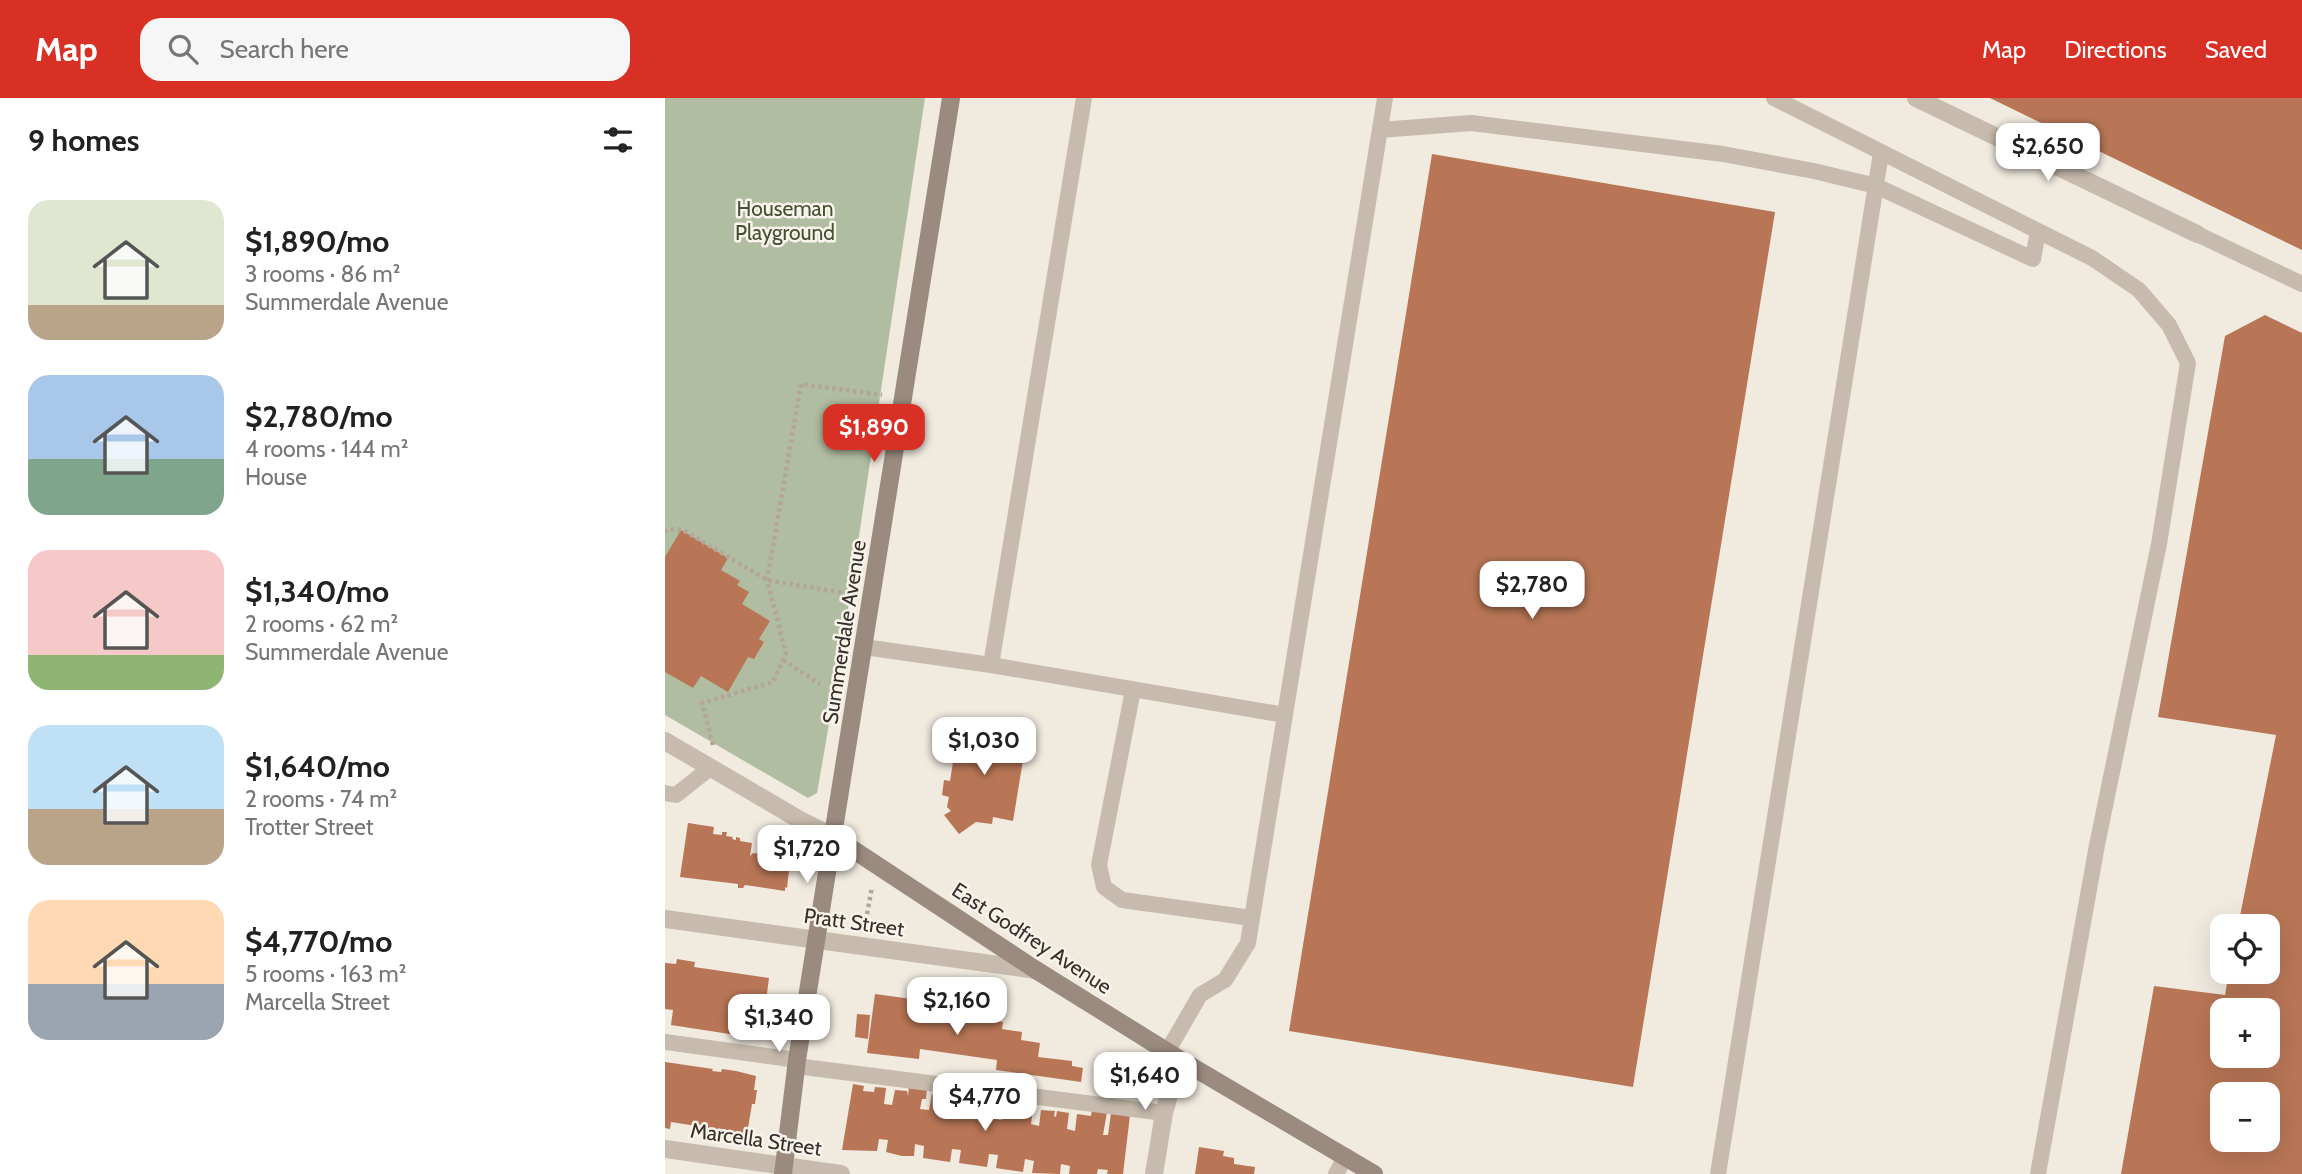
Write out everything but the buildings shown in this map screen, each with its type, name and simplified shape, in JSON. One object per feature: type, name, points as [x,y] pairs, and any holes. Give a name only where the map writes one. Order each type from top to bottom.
[{"type":"main road","name":"Summerdale Avenue","points":[[783,1170],[797,1063],[951,98]]},
{"type":"main road","name":"East Godfrey Avenue","points":[[834,836],[1036,970],[1173,1056],[1374,1174]]},
{"type":"street","points":[[1916,98],[2197,233]]},
{"type":"street","name":"East Godfrey Avenue","points":[[665,741],[800,820],[834,836]]},
{"type":"street","name":"Pratt Street","points":[[665,919],[1036,970]]},
{"type":"street","points":[[1154,1174],[1173,1056]]},
{"type":"street","name":"Marcella Street","points":[[665,1149],[783,1170],[841,1174]]},
{"type":"lane","points":[[991,665],[1084,98]]},
{"type":"lane","points":[[1173,1056],[1200,995],[1226,981],[1248,943],[1385,98]]},
{"type":"lane","points":[[1774,98],[2092,258],[2139,290],[2169,325],[2188,363],[2159,544],[2097,845],[2038,1174]]},
{"type":"lane","points":[[1380,130],[1471,123],[1723,154],[1814,171],[1876,186],[2033,259],[2038,231]]},
{"type":"lane","points":[[1718,1174],[1881,153]]},
{"type":"lane","points":[[1960,225],[1966,195]]},
{"type":"lane","points":[[2197,233],[2302,284]]},
{"type":"lane","points":[[864,647],[991,665],[1285,715]]},
{"type":"lane","points":[[1133,690],[1099,865],[1104,887],[1122,900],[1252,918]]},
{"type":"lane","points":[[665,793],[676,795],[715,771]]},
{"type":"lane","points":[[665,1042],[797,1063],[1164,1113]]},
{"type":"lane","points":[[1336,1174],[1346,1156]]},
{"type":"path","points":[[715,771],[702,704],[773,682],[786,653],[767,580],[801,384],[904,398]]},
{"type":"path","points":[[665,532],[667,529],[683,530],[767,580],[872,598]]},
{"type":"path","points":[[783,660],[820,684]]},
{"type":"path","points":[[867,914],[872,885]]},
{"type":"green space","name":"Houseman Playground","points":[[665,98],[925,98],[841,655],[817,793],[808,798],[665,715]]}]
